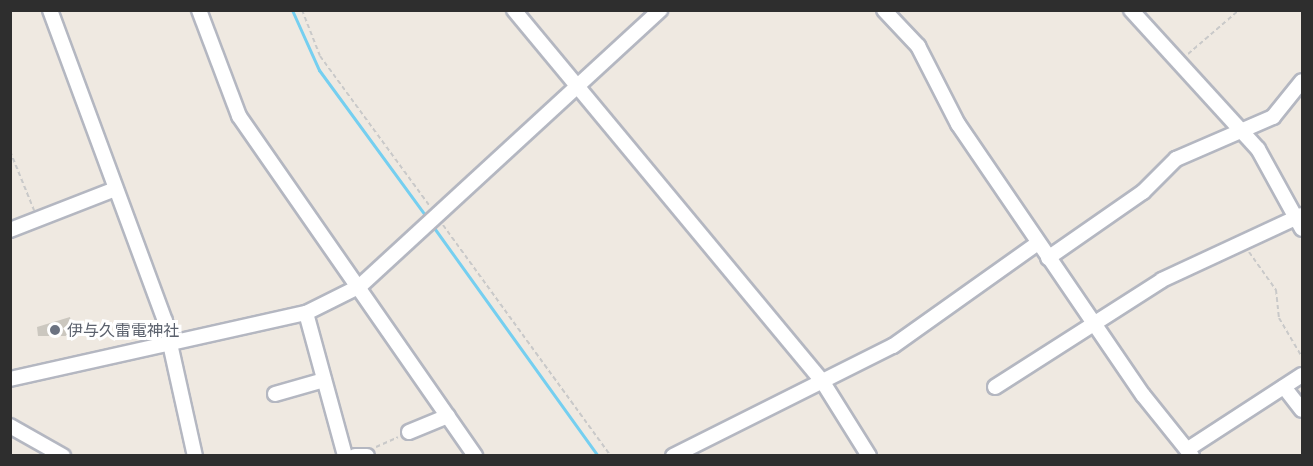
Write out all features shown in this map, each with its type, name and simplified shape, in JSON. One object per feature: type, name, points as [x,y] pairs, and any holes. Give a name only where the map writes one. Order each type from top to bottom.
[{"type":"street","points":[[50,10],[170,340],[195,456]]},
{"type":"street","points":[[199,10],[239,116],[360,286],[475,456]]},
{"type":"street","points":[[514,10],[824,384],[869,456]]},
{"type":"street","points":[[10,379],[170,340],[306,313],[360,286],[660,10]]},
{"type":"street","points":[[884,10],[922,51],[949,109],[1048,258],[1190,452],[1302,375]]},
{"type":"street","points":[[995,387],[1093,322],[1240,240],[1301,221],[1243,131],[1182,60],[1131,10]]},
{"type":"street","points":[[1048,258],[1134,198],[1176,159],[1243,131],[1280,111],[1302,81]]},
{"type":"street","points":[[10,230],[115,189]]},
{"type":"street","points":[[673,456],[824,384],[893,346],[1038,243]]},
{"type":"street","points":[[306,313],[345,456]]},
{"type":"street","points":[[275,394],[324,380]]},
{"type":"street","points":[[1284,387],[1302,411]]},
{"type":"street","points":[[409,432],[448,416]]},
{"type":"street","points":[[10,426],[63,456]]},
{"type":"path","points":[[302,10],[321,56],[611,456]]},
{"type":"path","points":[[1182,60],[1239,10]]},
{"type":"path","points":[[10,151],[38,219]]},
{"type":"path","points":[[1240,240],[1276,290],[1279,318],[1302,357]]},
{"type":"path","points":[[362,454],[409,432]]},
{"type":"building","name":"伊与久雷電神社","points":[[70,317],[73,336],[38,336],[37,327]]},
{"type":"waterway","points":[[292,10],[319,70],[428,219]]},
{"type":"waterway","points":[[432,225],[598,456]]},
{"type":"place","name":"伊与久雷電神社","points":[[55,330]]}]
